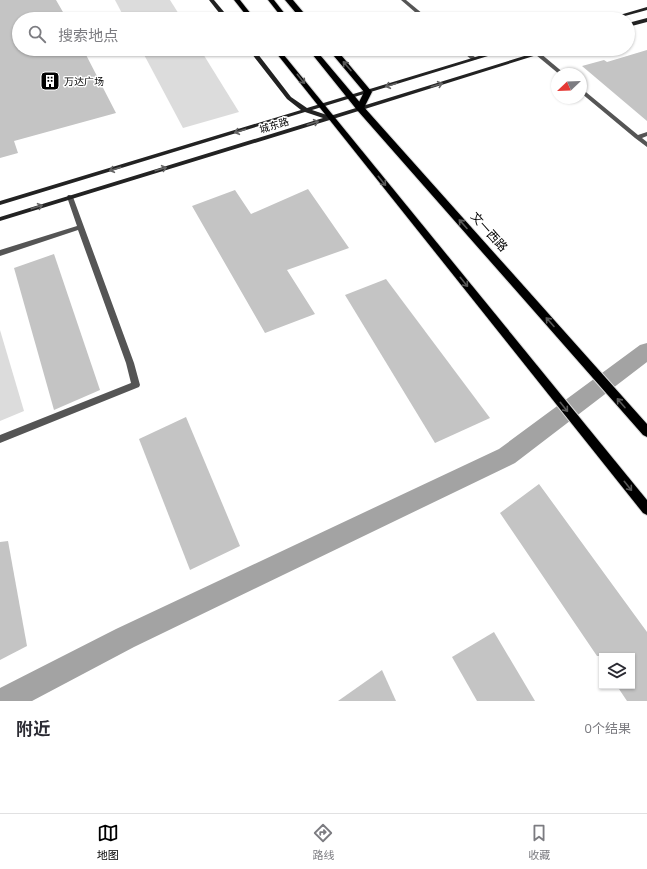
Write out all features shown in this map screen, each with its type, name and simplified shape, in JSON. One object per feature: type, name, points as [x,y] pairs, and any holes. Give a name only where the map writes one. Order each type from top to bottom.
[{"type":"highway","points":[[289,0],[299,12]]},
{"type":"highway","points":[[338,56],[368,92],[360,108]]},
{"type":"main road","points":[[237,0],[246,12]]},
{"type":"main road","points":[[271,0],[280,12]]},
{"type":"main road","points":[[282,56],[647,509]]},
{"type":"main road","name":"文一西路","points":[[317,56],[360,108],[647,432]]},
{"type":"street","points":[[212,0],[221,12]]},
{"type":"street","points":[[633,12],[647,8]]},
{"type":"street","points":[[635,24],[647,20]]},
{"type":"street","points":[[256,56],[289,98],[307,111],[331,118]]},
{"type":"street","name":"城东路","points":[[0,203],[484,56]]},
{"type":"street","name":"城东路","points":[[0,219],[531,56]]},
{"type":"lane","points":[[403,0],[418,12]]},
{"type":"lane","points":[[470,56],[474,59]]},
{"type":"lane","points":[[540,56],[555,68]]},
{"type":"lane","points":[[587,95],[647,145]]},
{"type":"lane","points":[[637,137],[647,134]]},
{"type":"lane","points":[[0,439],[136,385],[130,363],[70,197]]},
{"type":"lane","points":[[0,253],[80,227]]},
{"type":"shaded area","points":[[115,0],[170,0],[178,12],[121,12]]},
{"type":"shaded area","points":[[145,56],[204,56],[239,112],[183,128]]},
{"type":"shaded area","points":[[0,330],[24,411],[0,421]]},
{"type":"building","name":"万达广场","points":[[0,0],[56,0],[63,12],[12,12],[12,56],[87,56],[116,113],[14,141],[18,153],[0,158]]},
{"type":"building","points":[[647,50],[647,121],[587,70],[587,68],[582,66],[604,60],[607,62],[627,56],[635,56],[635,54]]},
{"type":"building","points":[[308,189],[349,248],[287,270],[315,314],[265,333],[192,206],[235,190],[251,214]]},
{"type":"building","points":[[54,254],[100,390],[54,410],[14,268]]},
{"type":"building","points":[[386,279],[490,418],[435,443],[345,295]]},
{"type":"building","points":[[186,417],[240,546],[190,570],[139,439]]},
{"type":"building","points":[[539,484],[647,632],[647,701],[627,701],[619,689],[635,689],[635,653],[599,653],[599,656],[597,656],[500,513]]},
{"type":"building","points":[[8,541],[27,646],[0,660],[0,542]]},
{"type":"building","points":[[494,632],[535,701],[477,701],[452,657]]},
{"type":"building","points":[[382,670],[396,701],[338,701]]},
{"type":"waterway","points":[[3,701],[125,638],[507,456],[647,351]]},
{"type":"place","name":"万达广场","points":[[50,81]]}]
